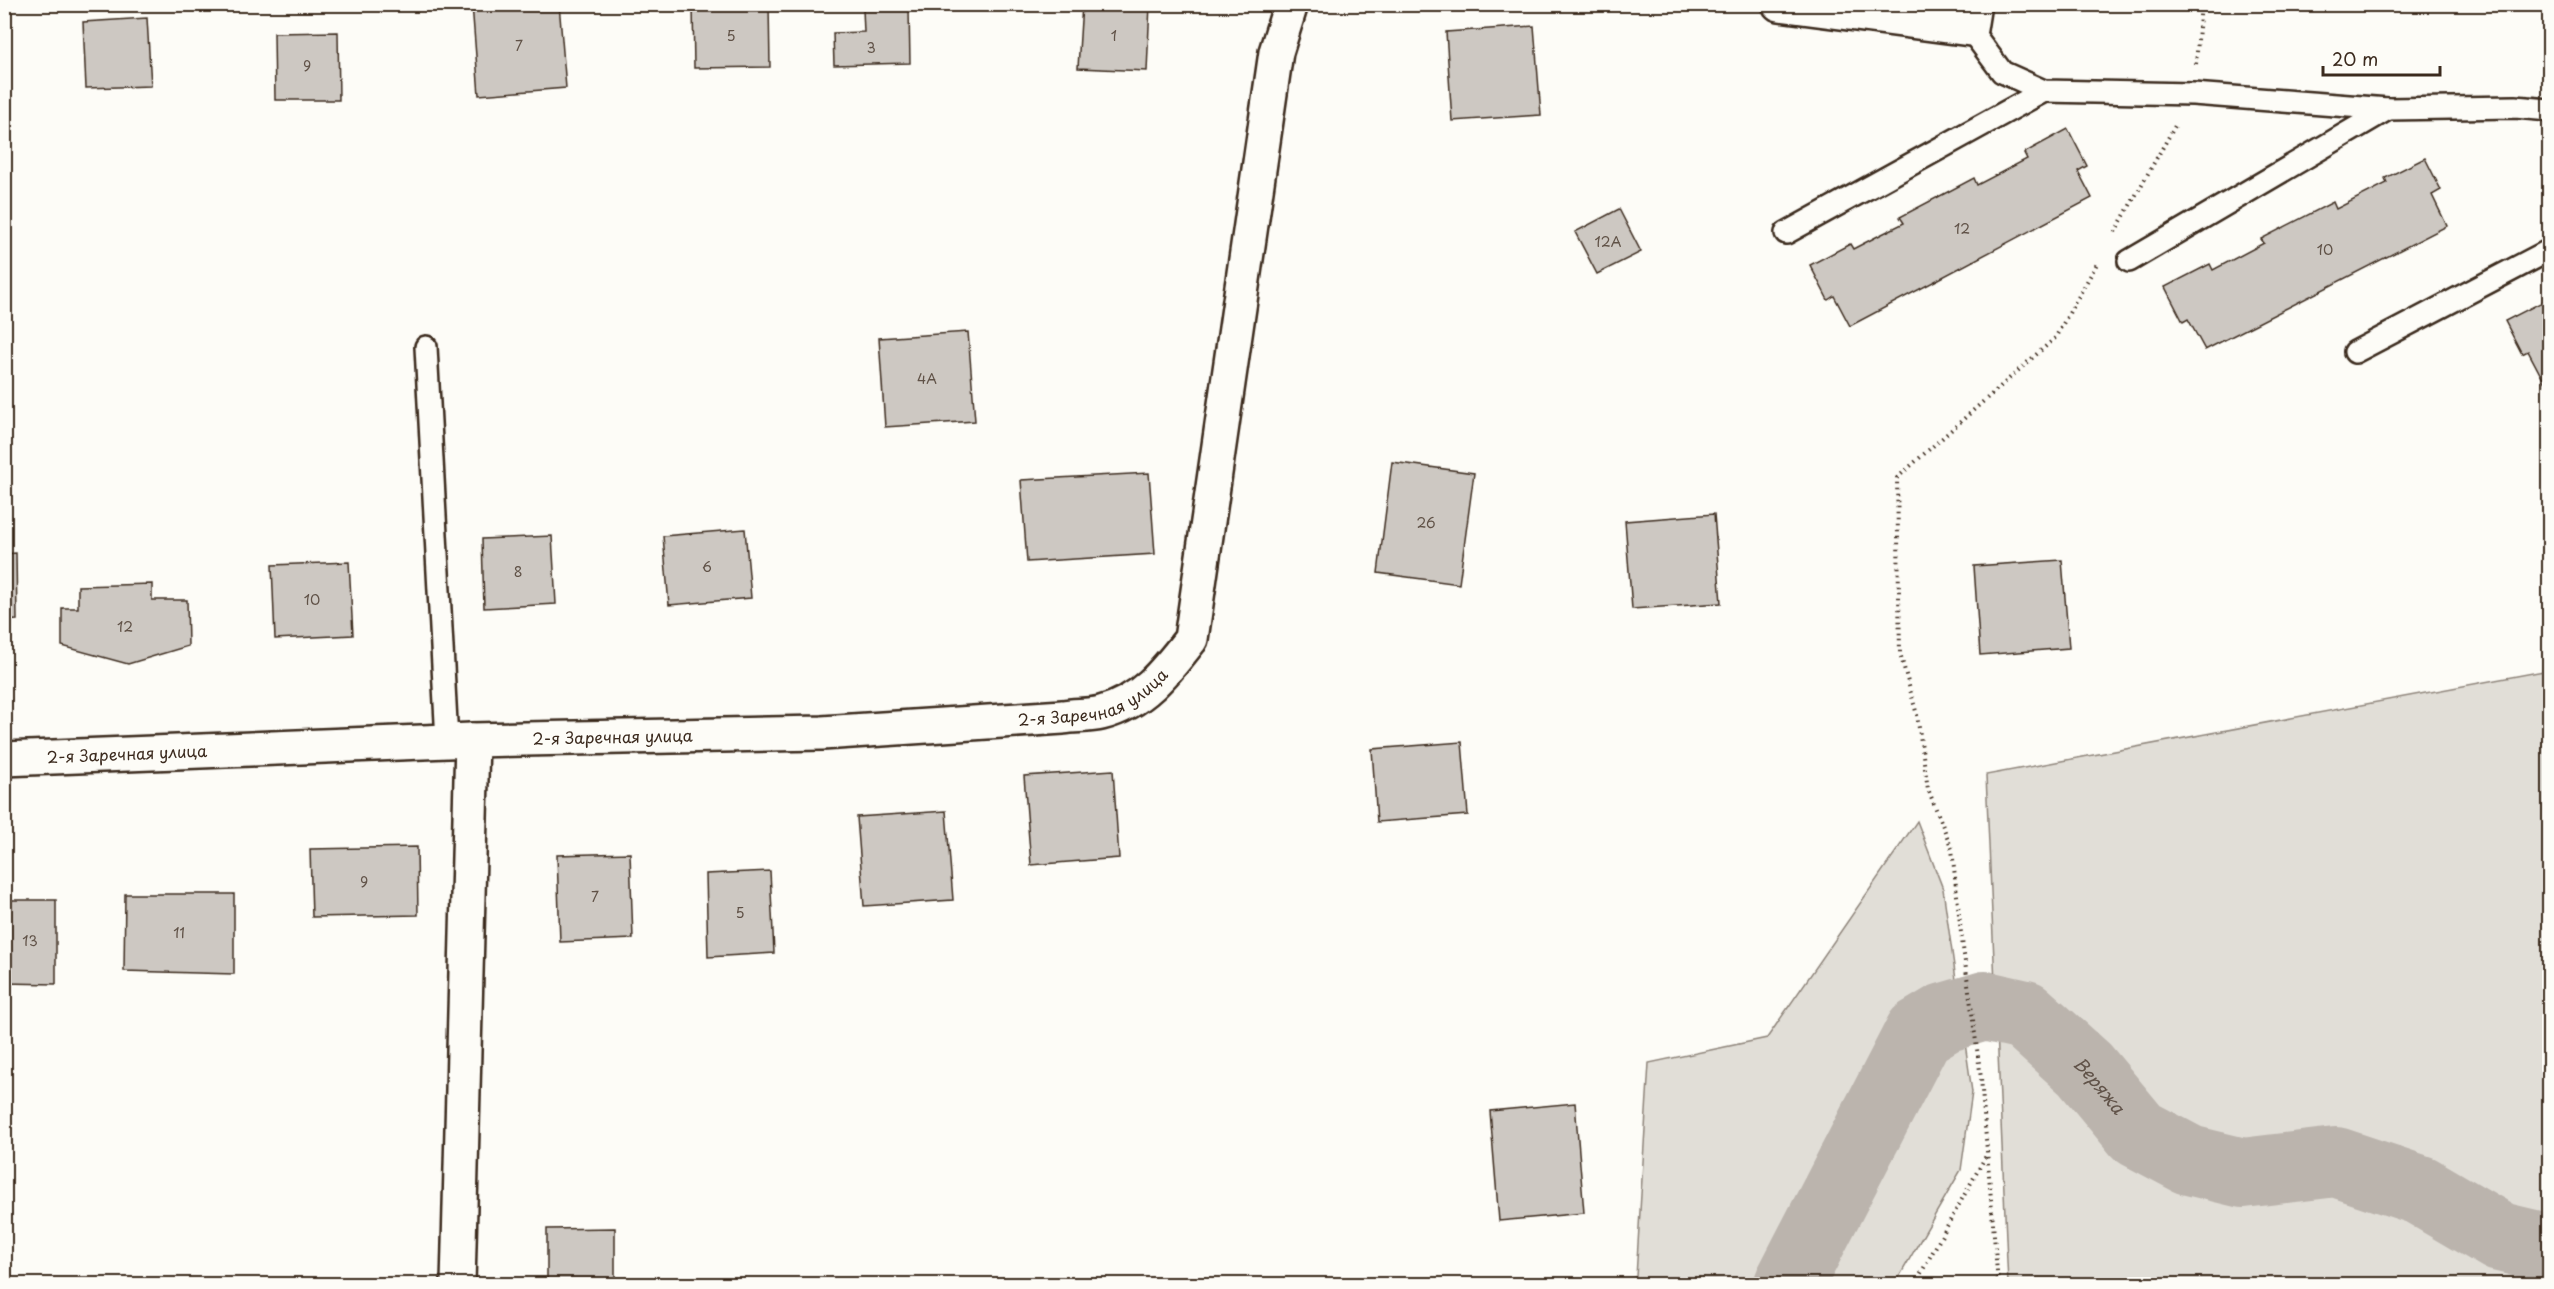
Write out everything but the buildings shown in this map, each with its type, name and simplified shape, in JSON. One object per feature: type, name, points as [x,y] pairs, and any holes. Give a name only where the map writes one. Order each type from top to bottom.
[{"type":"street","name":"2-я Заречная улица","points":[[4,759],[460,741],[822,733],[1101,713],[1131,702],[1164,673],[1191,639],[1276,52],[1292,4]]},
{"type":"street","points":[[1779,4],[1972,17]]},
{"type":"street","points":[[458,1284],[460,741]]},
{"type":"lane","points":[[1972,17],[2002,72],[2044,91],[2193,94],[2388,109],[2515,107],[2550,110]]},
{"type":"lane","points":[[1786,233],[2044,91]]},
{"type":"lane","points":[[2129,261],[2388,109]]},
{"type":"lane","points":[[2355,352],[2550,250]]},
{"type":"lane","points":[[426,347],[460,741]]},
{"type":"path","points":[[2112,236],[2193,94],[2201,4]]},
{"type":"path","points":[[1998,1284],[1981,1078],[1952,849],[1928,789],[1917,715],[1900,653],[1897,478],[2055,338],[2101,256]]},
{"type":"path","points":[[1915,1284],[1987,1152]]},
{"type":"shaded area","points":[[2549,670],[2549,1284],[2008,1284],[1986,775]]},
{"type":"shaded area","points":[[1917,821],[1943,889],[1972,1092],[1961,1170],[1895,1284],[1600,1284],[1636,1277],[1649,1063],[1767,1038]]},
{"type":"waterway","name":"Веряжа","points":[[1789,1284],[1919,1033],[1944,1018],[1985,1006],[2025,1015],[2085,1069],[2138,1133],[2189,1160],[2243,1173],[2336,1162],[2420,1190],[2500,1237],[2550,1249]]}]
